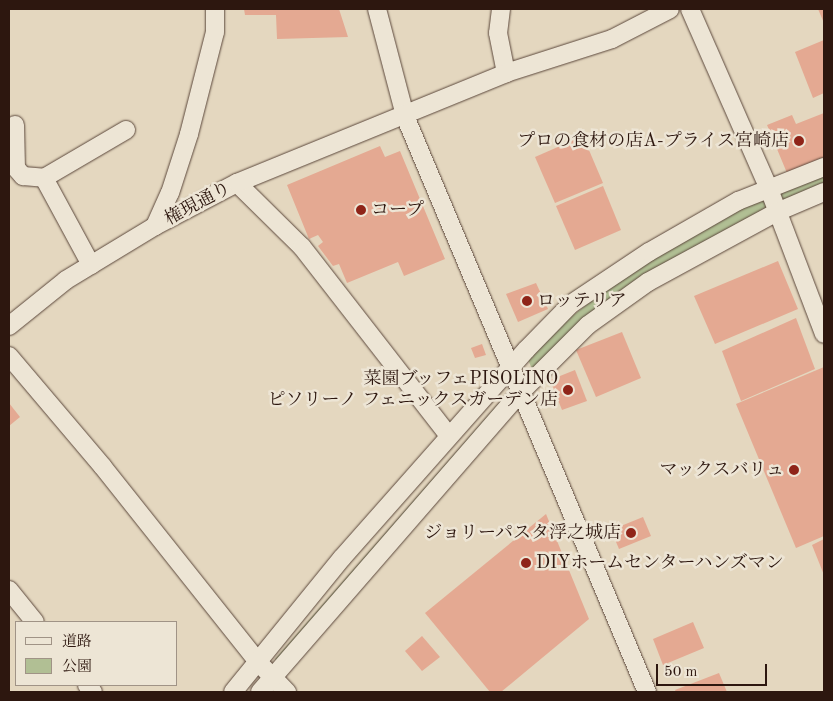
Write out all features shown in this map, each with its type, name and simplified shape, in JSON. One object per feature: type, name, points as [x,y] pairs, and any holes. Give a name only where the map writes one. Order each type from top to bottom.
[{"type":"street","points":[[155,226],[170,193],[189,134],[215,32],[215,9]]},
{"type":"street","points":[[377,9],[405,116],[647,692]]},
{"type":"street","points":[[500,9],[498,33],[506,73]]},
{"type":"street","name":"権現通り","points":[[9,326],[66,280],[155,226],[237,183],[405,116],[506,73],[612,39],[670,9]]},
{"type":"street","points":[[690,9],[769,189],[824,334]]},
{"type":"street","points":[[15,125],[16,168],[23,176],[44,178],[126,130]]},
{"type":"street","points":[[233,692],[342,558],[449,436],[571,304],[649,252],[738,201],[824,167]]},
{"type":"street","points":[[44,178],[91,265]]},
{"type":"street","points":[[237,183],[302,247],[449,436]]},
{"type":"street","points":[[260,692],[522,391],[588,325],[648,282],[777,212],[824,192]]},
{"type":"street","points":[[9,356],[103,468],[258,662],[287,692]]},
{"type":"street","points":[[9,590],[34,621]]},
{"type":"green space","points":[[824,171],[824,185],[784,202],[778,189]]},
{"type":"green space","points":[[761,198],[769,208],[686,253],[534,374],[527,357],[572,316],[633,269]]},
{"type":"green space","points":[[504,397],[507,401],[279,663],[275,659]]},
{"type":"building","points":[[244,9],[339,9],[348,37],[277,39],[276,15],[245,15]]},
{"type":"building","points":[[818,9],[824,9],[824,23]]},
{"type":"building","points":[[824,40],[824,93],[813,98],[795,52]]},
{"type":"building","name":"プロの食材の店A-プライス宮崎店","points":[[824,113],[824,157],[787,173],[767,125],[792,115],[796,124]]},
{"type":"building","points":[[583,136],[603,183],[555,203],[535,157]]},
{"type":"building","name":"コープ","points":[[380,146],[385,157],[400,151],[445,259],[404,276],[398,262],[347,283],[339,264],[333,266],[318,246],[323,242],[318,235],[309,239],[287,185]]},
{"type":"building","points":[[603,186],[621,230],[575,250],[556,206]]},
{"type":"building","points":[[778,261],[798,309],[715,344],[694,296]]},
{"type":"building","name":"ロッテリア","points":[[536,283],[548,309],[518,322],[506,294]]},
{"type":"building","points":[[796,318],[815,369],[741,401],[722,351]]},
{"type":"building","points":[[622,332],[641,378],[596,397],[576,350]]},
{"type":"building","points":[[482,344],[486,355],[475,358],[471,348]]},
{"type":"building","name":"マックスバリュ","points":[[824,367],[824,536],[796,548],[736,404]]},
{"type":"building","name":"菜園ブッフェPISOLINO ピソリーノ フェニックスガーデン店","points":[[575,370],[587,401],[562,410],[550,380]]},
{"type":"building","points":[[9,403],[20,417],[9,426]]},
{"type":"building","name":"DIYホームセンターハンズマン","points":[[546,514],[589,619],[501,692],[490,692],[425,613]]},
{"type":"building","name":"ジョリーパスタ浮之城店","points":[[643,517],[651,536],[619,549],[611,530]]},
{"type":"building","points":[[824,539],[824,575],[812,545]]},
{"type":"building","points":[[693,622],[704,648],[663,665],[653,639]]},
{"type":"building","points":[[422,636],[440,657],[422,671],[405,651]]},
{"type":"building","points":[[719,673],[727,692],[676,692],[675,690]]},
{"type":"place","name":"プロの食材の店A-プライス宮崎店","points":[[799,141]]},
{"type":"place","name":"コープ","points":[[361,210]]},
{"type":"place","name":"ロッテリア","points":[[527,301]]},
{"type":"place","name":"菜園ブッフェPISOLINO ピソリーノ フェニックスガーデン店","points":[[568,390]]},
{"type":"place","name":"マックスバリュ","points":[[794,470]]},
{"type":"place","name":"ジョリーパスタ浮之城店","points":[[631,533]]},
{"type":"place","name":"DIYホームセンターハンズマン","points":[[526,563]]}]
